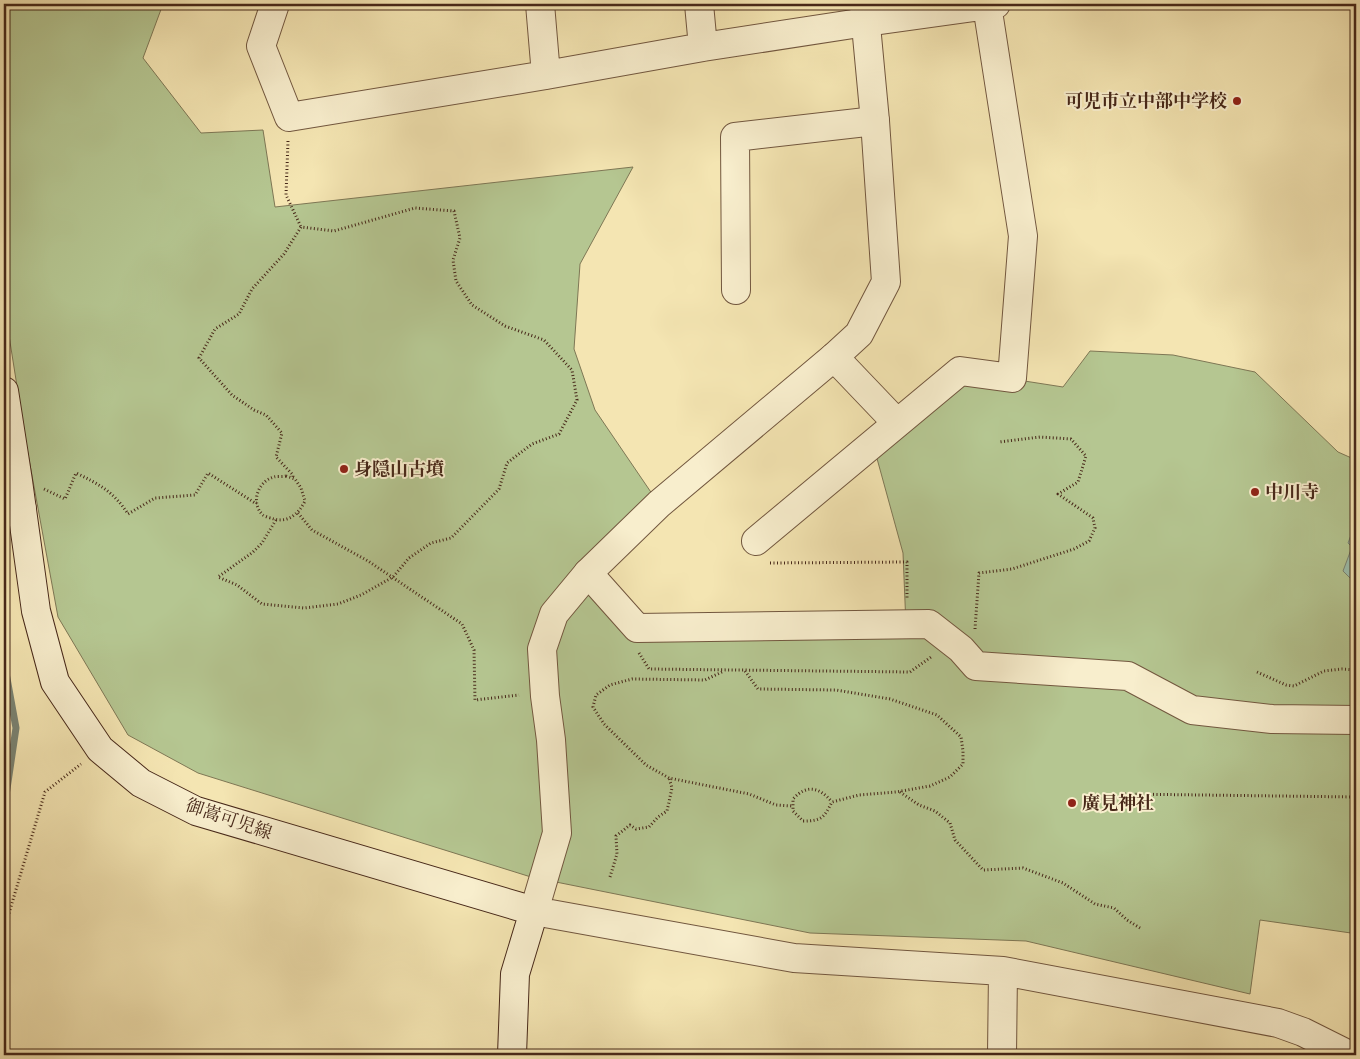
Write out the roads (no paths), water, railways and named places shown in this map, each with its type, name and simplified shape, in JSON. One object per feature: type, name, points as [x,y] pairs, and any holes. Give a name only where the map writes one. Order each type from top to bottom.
[{"type":"street","points":[[274,4],[261,46],[289,117],[703,47],[865,13],[991,4],[1023,236],[1012,378],[960,371],[756,541]]},
{"type":"street","points":[[540,4],[546,75]]},
{"type":"street","points":[[699,4],[703,47]]},
{"type":"street","points":[[512,1055],[516,974],[558,833],[542,649],[554,614],[588,573],[659,504],[859,334],[886,282],[875,121],[865,13]]},
{"type":"street","points":[[736,290],[735,137],[875,121]]},
{"type":"street","points":[[834,357],[898,423]]},
{"type":"street","name":"御嵩可児線","points":[[4,391],[18,482],[13,507],[36,611],[56,682],[100,749],[141,783],[196,810],[534,911],[794,958],[1003,971],[1278,1022],[1349,1055]]},
{"type":"street","points":[[588,573],[637,628],[906,626],[929,624],[963,636],[961,649],[976,666],[1128,676],[1192,710],[1272,719],[1356,720]]},
{"type":"street","points":[[1002,1055],[1003,971]]},
{"type":"street","points":[[1352,1055],[1356,1050]]},
{"type":"waterway","points":[[4,662],[16,728],[4,809]]},
{"type":"place","name":"可児市立中部中学校","points":[[1237,101]]},
{"type":"place","name":"身隠山古墳","points":[[344,469]]},
{"type":"place","name":"中川寺","points":[[1255,492]]},
{"type":"place","name":"廣見神社","points":[[1072,803]]}]
